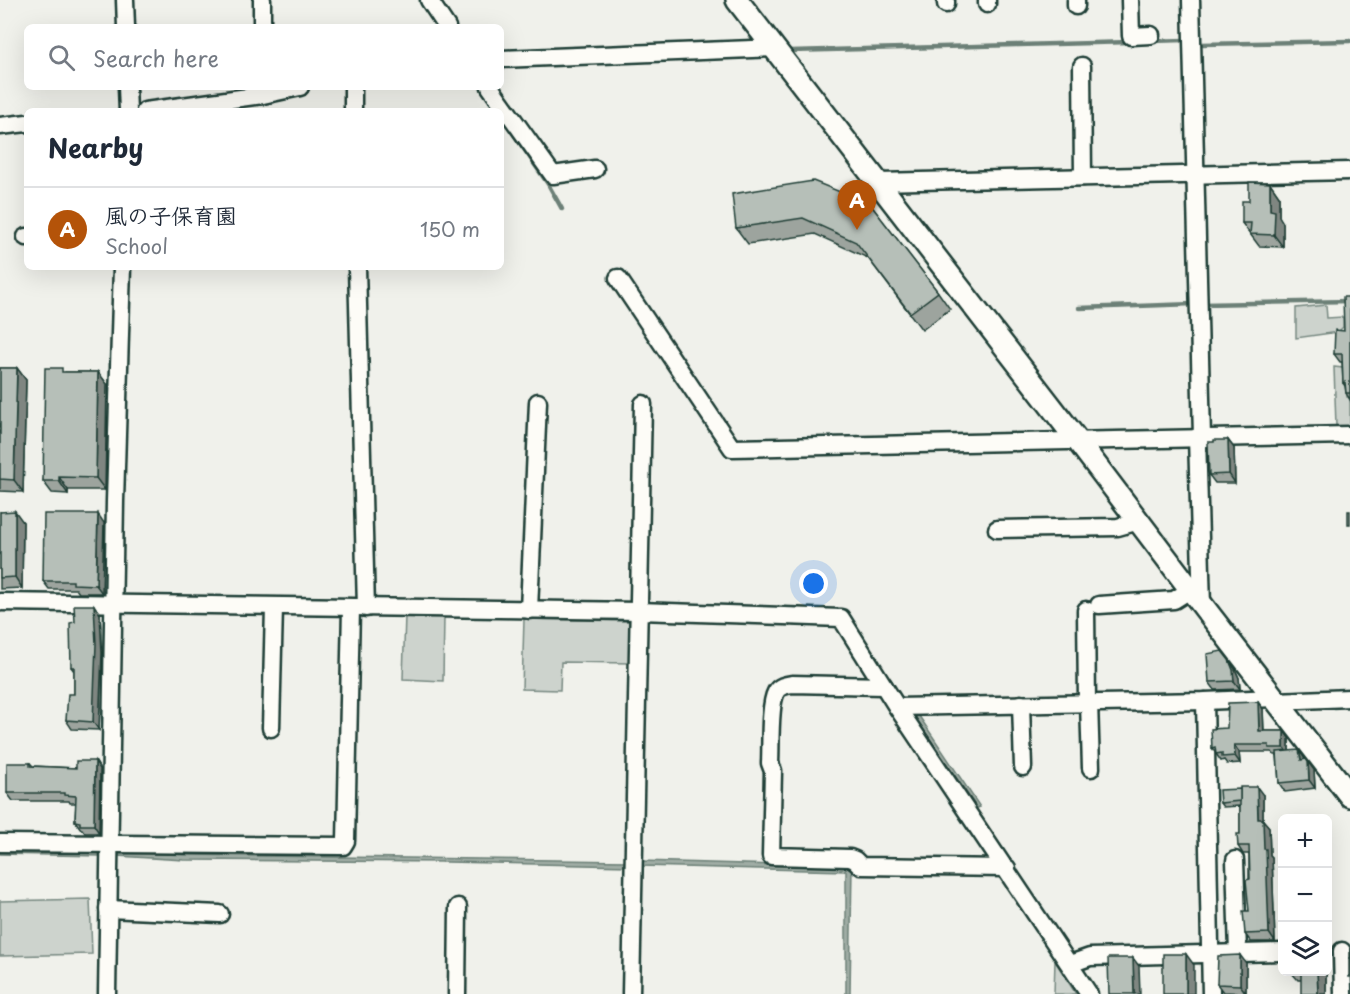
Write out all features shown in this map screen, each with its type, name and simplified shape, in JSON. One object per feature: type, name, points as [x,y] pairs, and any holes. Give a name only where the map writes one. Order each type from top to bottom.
[{"type":"street","points":[[125,0],[126,24]]},
{"type":"street","points":[[262,0],[262,24]]},
{"type":"street","points":[[429,0],[445,24]]},
{"type":"street","points":[[737,0],[1350,796]]},
{"type":"street","points":[[1130,0],[1131,36],[1151,35]]},
{"type":"street","points":[[1191,0],[1199,437],[1196,598]]},
{"type":"street","points":[[504,59],[775,48]]},
{"type":"street","points":[[1082,66],[1083,177]]},
{"type":"street","points":[[127,90],[128,108]]},
{"type":"street","points":[[352,90],[353,108]]},
{"type":"street","points":[[492,90],[553,176],[595,169]]},
{"type":"street","points":[[163,108],[263,91]]},
{"type":"street","points":[[0,126],[24,123]]},
{"type":"street","points":[[878,182],[1350,171]]},
{"type":"street","points":[[107,994],[115,501],[122,270]]},
{"type":"street","points":[[0,843],[343,846],[346,841],[359,608],[357,270]]},
{"type":"street","points":[[618,278],[732,448],[1350,435]]},
{"type":"street","points":[[529,610],[538,402]]},
{"type":"street","points":[[631,994],[643,405]]},
{"type":"street","points":[[997,529],[1118,527],[1139,521]]},
{"type":"street","points":[[1091,768],[1088,702],[1092,608],[1196,598]]},
{"type":"street","points":[[0,602],[639,611],[841,618],[897,707],[1089,994]]},
{"type":"street","points":[[271,728],[274,607]]},
{"type":"street","points":[[884,686],[792,684],[777,689],[773,701],[770,763],[773,771],[771,856],[850,858],[861,866],[1006,868]]},
{"type":"street","points":[[897,707],[1350,698]]},
{"type":"street","points":[[1205,701],[1211,994]]},
{"type":"street","points":[[1021,704],[1023,767]]},
{"type":"street","points":[[1235,860],[1238,953]]},
{"type":"street","points":[[457,994],[458,907]]},
{"type":"street","points":[[108,909],[220,914]]},
{"type":"street","points":[[1340,951],[1343,994]]},
{"type":"street","points":[[1070,964],[1090,957],[1278,952]]},
{"type":"shaded area","points":[[1326,305],[1327,318],[1343,317],[1343,327],[1338,332],[1296,338],[1296,308]]},
{"type":"shaded area","points":[[1334,367],[1343,368],[1347,397],[1350,397],[1350,426],[1336,426]]},
{"type":"shaded area","points":[[405,615],[444,616],[443,681],[403,679]]},
{"type":"shaded area","points":[[524,619],[632,621],[632,663],[561,662],[560,690],[522,689]]},
{"type":"shaded area","points":[[917,713],[980,807],[977,808],[913,714]]},
{"type":"shaded area","points":[[0,850],[100,852],[100,856],[0,854]]},
{"type":"shaded area","points":[[118,852],[627,861],[628,866],[184,860],[117,856]]},
{"type":"shaded area","points":[[641,861],[852,867],[850,994],[846,994],[846,871],[641,866]]},
{"type":"shaded area","points":[[90,899],[92,954],[0,956],[0,901]]},
{"type":"shaded area","points":[[1055,961],[1076,994],[1054,994]]},
{"type":"building","points":[[813,181],[870,204],[938,292],[910,313],[856,242],[803,218],[736,228],[732,194]]},
{"type":"building","points":[[1249,182],[1270,183],[1270,210],[1275,211],[1274,235],[1250,234],[1251,223],[1242,223],[1242,201],[1249,201]]},
{"type":"building","points":[[1343,297],[1350,297],[1350,393],[1346,393],[1345,382],[1343,383],[1342,354],[1334,354],[1335,330],[1344,331]]},
{"type":"building","points":[[0,368],[17,368],[14,480],[0,479]]},
{"type":"building","points":[[45,368],[62,368],[62,372],[98,372],[96,478],[59,477],[59,481],[43,481]]},
{"type":"building","points":[[1214,440],[1228,440],[1229,474],[1209,475],[1208,442],[1214,442]]},
{"type":"building","points":[[15,511],[15,577],[0,578],[0,512]]},
{"type":"building","points":[[1348,511],[1350,511],[1350,524],[1348,524]]},
{"type":"building","points":[[44,514],[98,514],[96,585],[73,584],[73,581],[43,581]]},
{"type":"building","points":[[74,605],[94,605],[96,644],[93,722],[66,720],[68,694],[74,694],[70,623],[75,622]]},
{"type":"building","points":[[1222,651],[1233,670],[1234,681],[1209,682],[1207,654]]},
{"type":"building","points":[[1258,702],[1259,731],[1284,731],[1284,748],[1269,748],[1269,745],[1234,745],[1235,756],[1222,757],[1222,753],[1216,754],[1215,747],[1212,748],[1211,729],[1227,728],[1228,703]]},
{"type":"building","points":[[1299,750],[1301,760],[1306,759],[1308,762],[1309,780],[1279,783],[1277,752]]},
{"type":"building","points":[[76,761],[95,761],[94,825],[80,825],[80,822],[75,821],[76,796],[64,795],[64,793],[7,793],[7,763],[76,768]]},
{"type":"building","points":[[1240,787],[1257,787],[1258,819],[1263,819],[1264,849],[1266,849],[1269,933],[1245,934],[1243,911],[1249,911],[1246,880],[1250,879],[1249,846],[1238,846]]},
{"type":"building","points":[[1240,789],[1240,801],[1220,803],[1219,790]]},
{"type":"building","points":[[1350,953],[1350,977],[1349,977]]},
{"type":"building","points":[[1163,954],[1186,954],[1186,994],[1163,994]]},
{"type":"building","points":[[1240,955],[1240,985],[1217,984],[1218,956]]},
{"type":"building","points":[[1108,958],[1133,958],[1134,994],[1109,994]]},
{"type":"building","points":[[1301,976],[1317,976],[1318,994],[1301,994]]},
{"type":"waterway","points":[[1151,41],[1185,40]]},
{"type":"waterway","points":[[1201,44],[1350,41]]},
{"type":"waterway","points":[[790,51],[1131,42]]},
{"type":"waterway","points":[[513,133],[562,209]]},
{"type":"waterway","points":[[1203,304],[1350,301]]},
{"type":"waterway","points":[[1079,308],[1194,304]]},
{"type":"place","name":"風の子保育園","points":[[857,230]]}]
